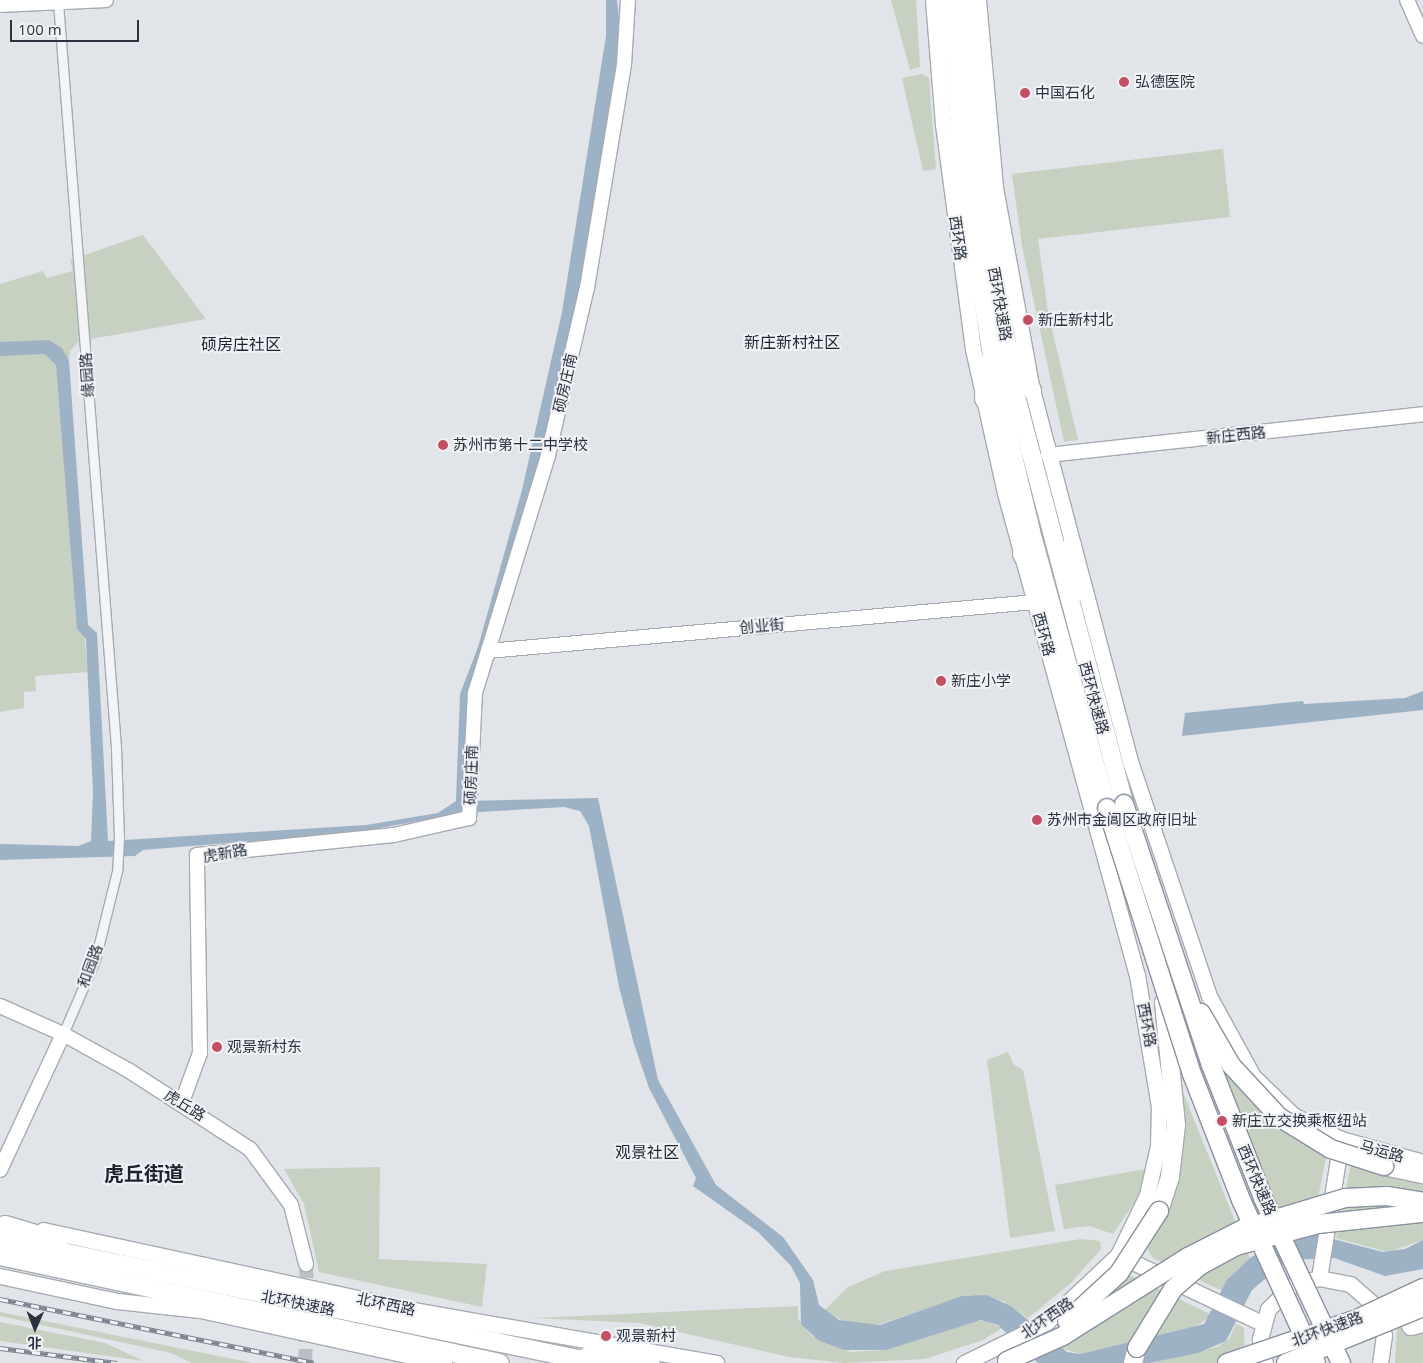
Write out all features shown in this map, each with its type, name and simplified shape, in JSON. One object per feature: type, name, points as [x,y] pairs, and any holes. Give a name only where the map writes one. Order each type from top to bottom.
[{"type":"highway","name":"西环快速路","points":[[949,0],[1012,457],[1054,617],[1116,806],[1263,1198],[1341,1363]]},
{"type":"highway","name":"西环快速路","points":[[966,0],[974,191]]},
{"type":"highway","points":[[984,399],[996,332]]},
{"type":"highway","points":[[996,332],[1032,390]]},
{"type":"highway","name":"西环快速路","points":[[996,332],[1077,634],[1116,806],[1160,980],[1242,1202],[1316,1363]]},
{"type":"highway","points":[[1072,545],[1077,634]]},
{"type":"highway","points":[[1022,554],[1054,617]]},
{"type":"highway","points":[[1180,976],[1231,1065],[1288,1124],[1345,1155],[1423,1174]]},
{"type":"highway","points":[[1005,1362],[1101,1293],[1136,1251],[1162,1204],[1173,1163],[1176,1124],[1160,980]]},
{"type":"highway","points":[[1194,1000],[1254,1152],[1352,1363]]},
{"type":"highway","points":[[1005,1362],[1063,1336],[1188,1256],[1245,1228],[1345,1198],[1387,1196],[1423,1202]]},
{"type":"highway","points":[[1133,1363],[1145,1330],[1167,1296],[1223,1252],[1304,1227],[1423,1213]]},
{"type":"highway","name":"北环快速路","points":[[2,1229],[192,1271],[267,1296],[597,1363]]},
{"type":"highway","name":"北环快速路","points":[[0,1256],[187,1294],[500,1363]]},
{"type":"highway","points":[[0,1268],[106,1289],[187,1294]]},
{"type":"highway","name":"北环快速路","points":[[1228,1363],[1357,1319],[1423,1288]]},
{"type":"highway","name":"北环快速路","points":[[1288,1363],[1362,1335],[1423,1307]]},
{"type":"highway","points":[[1362,1335],[1423,1323]]},
{"type":"highway","points":[[561,1355],[651,1363]]},
{"type":"main road","name":"西环路","points":[[933,0],[948,164],[984,399],[1022,554],[1127,939],[1155,1066],[1159,1134],[1147,1195],[1118,1255]]},
{"type":"main road","points":[[978,0],[995,187],[1032,390],[1131,764],[1183,920],[1219,1020],[1253,1076],[1293,1115],[1341,1139],[1320,1272]]},
{"type":"main road","points":[[1127,939],[1183,920]]},
{"type":"main road","name":"马运路","points":[[1341,1139],[1423,1162]]},
{"type":"main road","name":"北环西路","points":[[2,1229],[52,1231],[413,1310],[716,1363]]},
{"type":"main road","points":[[1118,1255],[1215,1304],[1262,1323]]},
{"type":"main road","name":"北环西路","points":[[964,1363],[1010,1343],[1047,1322],[1118,1255]]},
{"type":"main road","points":[[1264,1363],[1262,1323],[1281,1293],[1320,1272]]},
{"type":"main road","points":[[1320,1272],[1350,1284],[1374,1305],[1384,1335],[1380,1363]]},
{"type":"main road","points":[[0,1276],[117,1301],[200,1310],[444,1363]]},
{"type":"street","points":[[0,5],[106,0]]},
{"type":"street","name":"硕房庄南","points":[[469,816],[475,694],[548,454],[587,288],[624,65],[628,0]]},
{"type":"street","points":[[1407,0],[1423,36]]},
{"type":"street","name":"缘园路","points":[[58,2],[116,748]]},
{"type":"street","name":"新庄西路","points":[[1048,455],[1423,414]]},
{"type":"street","name":"创业街","points":[[488,651],[1035,602]]},
{"type":"street","name":"和园路","points":[[0,1170],[95,960],[118,861],[116,748]]},
{"type":"street","name":"虎新路","points":[[182,1102],[200,1054],[197,855],[394,835],[469,816]]},
{"type":"street","name":"虎丘路","points":[[0,1006],[63,1034],[182,1102],[237,1139],[267,1168],[295,1216],[306,1264]]},
{"type":"green space","points":[[891,0],[916,0],[920,67],[910,70]]},
{"type":"green space","points":[[922,74],[929,78],[936,169],[923,171],[902,78]]},
{"type":"green space","points":[[1223,149],[1230,217],[1038,239],[1048,312],[1078,440],[1064,442],[1022,246],[1012,174]]},
{"type":"green space","points":[[143,235],[206,319],[79,341],[70,351],[69,361],[56,365],[88,672],[35,676],[36,691],[24,692],[24,708],[0,712],[0,284],[43,271],[47,278],[73,271],[70,260]]},
{"type":"green space","points":[[1008,1052],[1014,1065],[1023,1070],[1055,1231],[1010,1238],[987,1060]]},
{"type":"green space","points":[[1221,1066],[1262,1111],[1327,1154],[1315,1212],[1290,1236]]},
{"type":"green space","points":[[1178,1080],[1250,1258],[1222,1291],[1153,1258],[1144,1244],[1156,1221]]},
{"type":"green space","points":[[1351,1163],[1423,1180],[1423,1240],[1388,1252],[1336,1238]]},
{"type":"green space","points":[[380,1167],[379,1259],[487,1264],[482,1307],[319,1272],[304,1204],[284,1169]]},
{"type":"green space","points":[[1146,1169],[1138,1197],[1113,1234],[1089,1226],[1064,1229],[1055,1185]]},
{"type":"green space","points":[[1081,1239],[1100,1241],[1101,1249],[1071,1283],[1028,1318],[1003,1301],[968,1295],[874,1326],[852,1325],[824,1311],[848,1287],[885,1271]]},
{"type":"green space","points":[[1125,1273],[1212,1315],[1196,1326],[1080,1354],[1061,1348],[1051,1338]]},
{"type":"green space","points":[[798,1306],[798,1319],[812,1336],[851,1352],[886,1350],[972,1321],[986,1321],[1002,1328],[983,1340],[925,1359],[844,1363],[789,1357],[639,1323],[534,1318]]},
{"type":"green space","points":[[0,1312],[253,1363],[192,1363],[171,1353],[0,1316]]},
{"type":"green space","points":[[1423,1319],[1423,1363],[1395,1363],[1397,1329]]},
{"type":"green space","points":[[0,1322],[105,1343],[144,1361],[0,1341]]},
{"type":"green space","points":[[1236,1324],[1244,1328],[1245,1363],[1149,1363],[1217,1347],[1229,1339]]},
{"type":"water","points":[[606,0],[617,0],[622,45],[582,290],[551,424],[471,696],[465,801],[598,798],[658,1080],[716,1185],[783,1237],[813,1280],[819,1305],[839,1320],[880,1325],[962,1296],[986,1295],[1011,1306],[1067,1352],[1080,1354],[1204,1324],[1227,1280],[1250,1258],[1271,1245],[1314,1234],[1383,1252],[1405,1249],[1423,1240],[1423,1269],[1385,1276],[1334,1258],[1288,1260],[1252,1290],[1226,1341],[1198,1353],[1149,1363],[1038,1363],[998,1325],[981,1320],[886,1350],[844,1350],[818,1340],[801,1324],[800,1283],[791,1266],[758,1232],[693,1186],[696,1178],[649,1088],[634,1044],[619,987],[589,826],[580,811],[564,807],[463,813],[352,833],[143,850],[135,856],[0,860],[0,844],[78,846],[91,841],[93,793],[86,639],[77,629],[56,365],[45,354],[0,356],[0,342],[49,340],[62,348],[69,361],[88,625],[97,633],[108,841],[366,825],[438,813],[456,801],[460,694],[478,647],[522,490],[562,312],[606,36]]},
{"type":"water","points":[[1423,691],[1423,710],[1182,736],[1185,713],[1303,701],[1304,704],[1405,698]]},
{"type":"tunnel","points":[[306,1264],[308,1298]]},
{"type":"tunnel","points":[[305,1363],[307,1322]]},
{"type":"railway","points":[[0,1299],[314,1363]]},
{"type":"railway","points":[[0,1348],[117,1363]]},
{"type":"place","name":"弘德医院","points":[[1124,82]]},
{"type":"place","name":"中国石化","points":[[1025,93]]},
{"type":"place","name":"新庄新村北","points":[[1028,320]]},
{"type":"place","name":"苏州市第十二中学校","points":[[443,445]]},
{"type":"place","name":"新庄小学","points":[[941,681]]},
{"type":"place","name":"苏州市金阊区政府旧址","points":[[1037,820]]},
{"type":"place","name":"观景新村东","points":[[217,1047]]},
{"type":"place","name":"新庄立交换乘枢纽站","points":[[1222,1121]]},
{"type":"place","name":"观景新村","points":[[606,1336]]},
{"type":"district","name":"新庄新村社区","points":[[792,342]]},
{"type":"district","name":"硕房庄社区","points":[[241,344]]},
{"type":"district","name":"观景社区","points":[[647,1152]]},
{"type":"district","name":"虎丘街道","points":[[144,1173]]}]
